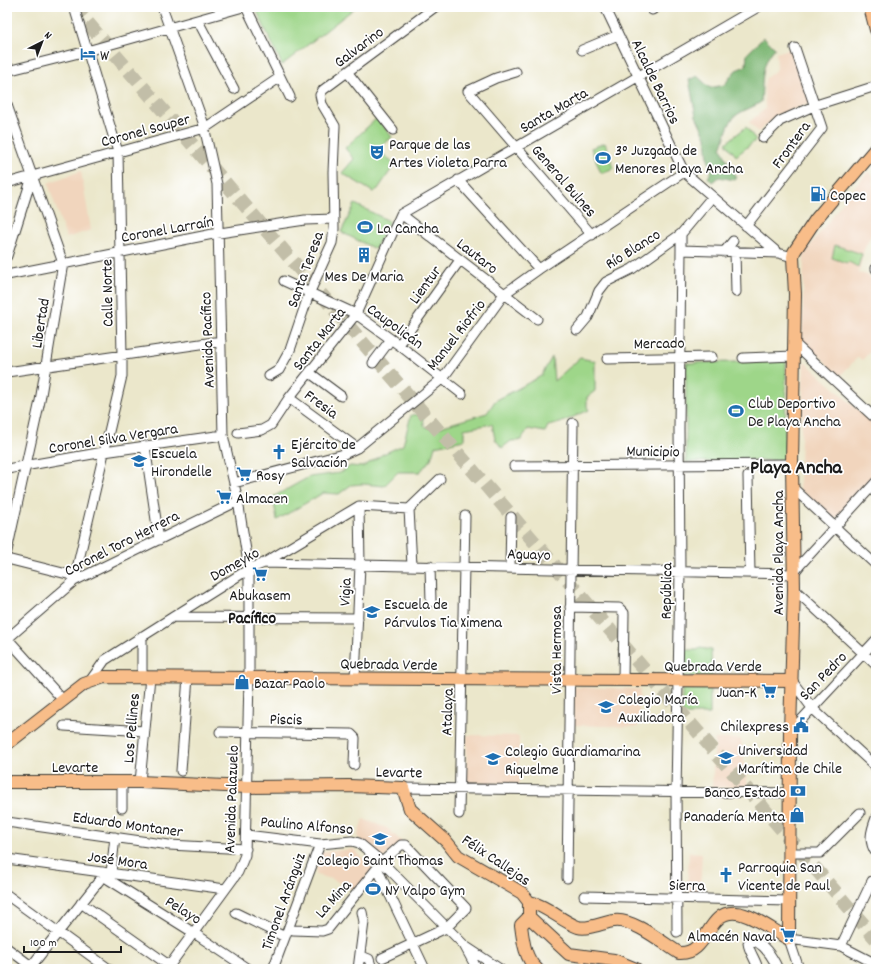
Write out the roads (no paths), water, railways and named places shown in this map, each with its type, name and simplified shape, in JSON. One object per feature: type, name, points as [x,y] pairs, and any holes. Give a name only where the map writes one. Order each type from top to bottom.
[{"type":"main road","points":[[872,10],[876,30]]},
{"type":"main road","points":[[793,257],[794,252],[816,219],[875,152]]},
{"type":"main road","name":"Avenida Playa Ancha","points":[[789,939],[790,732],[794,589],[792,464],[795,294],[793,257]]},
{"type":"main road","name":"Quebrada Verde","points":[[7,744],[90,681],[104,677],[792,681]]},
{"type":"main road","name":"Levarte","points":[[7,782],[140,782],[247,787],[349,786],[403,788]]},
{"type":"main road","name":"Félix Callejas","points":[[403,788],[410,809],[446,841],[458,856],[522,893],[529,902],[534,903],[581,928],[615,920],[628,921],[679,953],[687,954],[694,951],[714,923],[721,916],[729,913],[746,916],[789,939]]},
{"type":"main road","points":[[529,902],[529,917],[521,925],[522,934],[529,959],[537,969]]},
{"type":"main road","points":[[529,917],[568,954],[614,960],[636,969]]},
{"type":"street","name":"Calle Norte","points":[[74,7],[118,152],[122,356],[122,376],[75,578]]},
{"type":"street","name":"Avenida Pacífico","points":[[162,7],[205,128],[217,184],[223,435],[238,501],[249,569],[249,678]]},
{"type":"street","points":[[7,71],[87,51],[244,7],[290,97]]},
{"type":"street","name":"Galvarino","points":[[320,95],[323,90],[348,73],[434,7]]},
{"type":"street","name":"Alcalde Barrios","points":[[605,7],[684,172],[778,253],[793,257]]},
{"type":"street","name":"Santa Marta","points":[[238,433],[267,428],[356,314],[401,214],[758,7]]},
{"type":"street","points":[[198,21],[234,89]]},
{"type":"street","points":[[582,50],[618,35]]},
{"type":"street","name":"Frontera","points":[[746,226],[821,131],[822,125],[816,105],[795,48]]},
{"type":"street","name":"General Bulnes","points":[[516,72],[496,78],[468,91],[592,235]]},
{"type":"street","points":[[348,73],[393,130]]},
{"type":"street","name":"Coronel Souper","points":[[7,183],[205,128],[279,78]]},
{"type":"street","points":[[763,138],[777,123],[816,105],[876,86]]},
{"type":"street","name":"Santa Teresa","points":[[269,376],[279,370],[290,350],[309,294],[332,243],[334,219],[335,126],[322,104],[320,95]]},
{"type":"street","name":"Libertad","points":[[7,105],[63,263],[47,366],[28,466],[7,551]]},
{"type":"street","name":"Manuel Riofrio","points":[[234,483],[344,454],[357,448],[443,378],[504,294],[539,268],[592,235],[684,172]]},
{"type":"street","points":[[7,256],[32,177]]},
{"type":"street","points":[[458,180],[539,268]]},
{"type":"street","name":"Río Blanco","points":[[577,330],[588,317],[599,291],[606,282],[632,269],[681,234],[712,196]]},
{"type":"street","name":"Lautaro","points":[[401,214],[537,319]]},
{"type":"street","name":"Coronel Larraín","points":[[7,275],[219,234],[305,220],[334,219]]},
{"type":"street","name":"República","points":[[677,932],[676,792],[680,572],[681,234]]},
{"type":"street","points":[[724,252],[733,241]]},
{"type":"street","points":[[681,250],[778,253]]},
{"type":"street","points":[[735,251],[736,292]]},
{"type":"street","name":"Lientur","points":[[399,345],[460,260]]},
{"type":"street","name":"Caupolicán","points":[[284,281],[309,294],[356,314],[392,339],[462,394]]},
{"type":"street","points":[[373,363],[392,339]]},
{"type":"street","points":[[7,372],[221,340]]},
{"type":"street","points":[[743,358],[794,350],[876,419]]},
{"type":"street","name":"Mercado","points":[[606,358],[712,356]]},
{"type":"street","points":[[310,373],[341,396]]},
{"type":"street","name":"Fresia","points":[[289,398],[357,448]]},
{"type":"street","name":"Vista Hermosa","points":[[567,878],[573,423]]},
{"type":"street","name":"Coronel Silva Vergara","points":[[7,469],[104,452],[223,435]]},
{"type":"street","points":[[145,446],[159,540]]},
{"type":"street","name":"Municipio","points":[[514,466],[572,464],[792,464]]},
{"type":"street","points":[[748,476],[750,573]]},
{"type":"street","points":[[359,506],[409,509],[440,479]]},
{"type":"street","points":[[793,574],[800,564],[876,482]]},
{"type":"street","points":[[793,488],[876,565]]},
{"type":"street","name":"Coronel Toro Herrera","points":[[7,639],[75,578],[159,540],[238,501]]},
{"type":"street","name":"Domeyko","points":[[90,681],[105,660],[249,569],[264,563],[359,506]]},
{"type":"street","name":"Vigia","points":[[355,678],[360,565],[359,506]]},
{"type":"street","points":[[409,509],[412,566]]},
{"type":"street","name":"Atalaya","points":[[459,814],[463,680],[465,516]]},
{"type":"street","points":[[510,567],[511,517]]},
{"type":"street","points":[[7,560],[75,578]]},
{"type":"street","name":"Aguayo","points":[[264,563],[793,574]]},
{"type":"street","points":[[430,566],[431,602]]},
{"type":"street","points":[[794,589],[876,664]]},
{"type":"street","points":[[570,607],[619,608],[624,613],[623,680]]},
{"type":"street","points":[[172,617],[358,618]]},
{"type":"street","name":"Los Pellines","points":[[140,782],[146,677],[142,636]]},
{"type":"street","points":[[7,639],[63,700]]},
{"type":"street","name":"San Pedro","points":[[790,732],[876,640]]},
{"type":"street","points":[[182,771],[188,677]]},
{"type":"street","name":"Avenida Palazuelo","points":[[168,967],[241,867],[246,848],[247,835],[247,732],[249,678]]},
{"type":"street","points":[[792,681],[812,708],[876,767]]},
{"type":"street","points":[[64,726],[144,731]]},
{"type":"street","name":"Piscis","points":[[220,732],[351,734],[355,738],[354,765]]},
{"type":"street","points":[[122,782],[122,808]]},
{"type":"street","name":"Levarte","points":[[403,788],[790,792]]},
{"type":"street","points":[[789,853],[820,853],[860,813]]},
{"type":"street","points":[[876,818],[871,836],[871,844],[876,853]]},
{"type":"street","name":"Eduardo Montaner","points":[[7,822],[169,845],[246,848]]},
{"type":"street","name":"Paulino Alfonso","points":[[247,835],[320,844],[356,842],[464,945],[477,969]]},
{"type":"street","points":[[7,948],[31,968],[105,874],[115,837]]},
{"type":"street","name":"Timonel Aránguiz","points":[[273,969],[320,844]]},
{"type":"street","name":"La Mina","points":[[293,930],[322,931],[328,929],[380,865],[401,844],[406,845],[466,908],[446,928]]},
{"type":"street","name":"José Mora","points":[[7,859],[105,874],[225,889]]},
{"type":"street","points":[[380,865],[413,944],[426,969]]},
{"type":"street","name":"Pelayo","points":[[105,874],[194,933],[234,965],[248,969]]},
{"type":"street","points":[[842,946],[872,881]]},
{"type":"street","points":[[7,895],[109,969]]},
{"type":"street","name":"Sierra","points":[[584,896],[789,901]]},
{"type":"street","points":[[81,903],[168,967]]},
{"type":"street","points":[[358,969],[364,922],[362,912]]},
{"type":"street","points":[[236,914],[285,937]]},
{"type":"street","points":[[382,958],[446,928]]},
{"type":"street","points":[[799,969],[789,939],[842,946],[876,964]]},
{"type":"street","points":[[758,969],[757,962],[748,947],[748,943],[752,940],[759,943],[768,951],[778,969]]},
{"type":"street","points":[[464,945],[500,969]]},
{"type":"street","points":[[360,959],[369,959],[372,969]]},
{"type":"tunnel","points":[[74,7],[876,939]]},
{"type":"place","name":"W","points":[[88,54]]},
{"type":"place","name":"Parque de las Artes Violeta Parra","points":[[377,152]]},
{"type":"place","name":"3° Juzgado de Menores Playa Ancha","points":[[603,158]]},
{"type":"place","name":"Copec","points":[[818,194]]},
{"type":"place","name":"La Cancha","points":[[365,227]]},
{"type":"place","name":"Mes De Maria","points":[[364,255]]},
{"type":"place","name":"Club Deportivo De Playa Ancha","points":[[736,411]]},
{"type":"place","name":"Ejército de Salvación","points":[[279,452]]},
{"type":"place","name":"Escuela Hirondelle","points":[[139,461]]},
{"type":"place","name":"Rosy","points":[[244,474]]},
{"type":"place","name":"Almacen","points":[[224,497]]},
{"type":"place","name":"Abukasem","points":[[260,574]]},
{"type":"place","name":"Escuela de Párvulos Tia Ximena","points":[[372,612]]},
{"type":"place","name":"Bazar Paolo","points":[[242,682]]},
{"type":"place","name":"Juan-K","points":[[769,691]]},
{"type":"place","name":"Colegio María Auxiliadora","points":[[606,707]]},
{"type":"place","name":"Chilexpress","points":[[801,725]]},
{"type":"place","name":"Universidad Marítima de Chile","points":[[726,758]]},
{"type":"place","name":"Colegio Guardiamarina Riquelme","points":[[493,759]]},
{"type":"place","name":"Banco Estado","points":[[798,791]]},
{"type":"place","name":"Panadería Menta","points":[[797,815]]},
{"type":"place","name":"Colegio Saint Thomas","points":[[380,839]]},
{"type":"place","name":"Parroquia San Vicente de Paul","points":[[726,875]]},
{"type":"place","name":"NY Valpo Gym","points":[[373,889]]},
{"type":"place","name":"Almacén Naval","points":[[788,935]]},
{"type":"district","name":"Playa Ancha","points":[[796,466]]},
{"type":"district","name":"Pacífico","points":[[252,617]]}]
